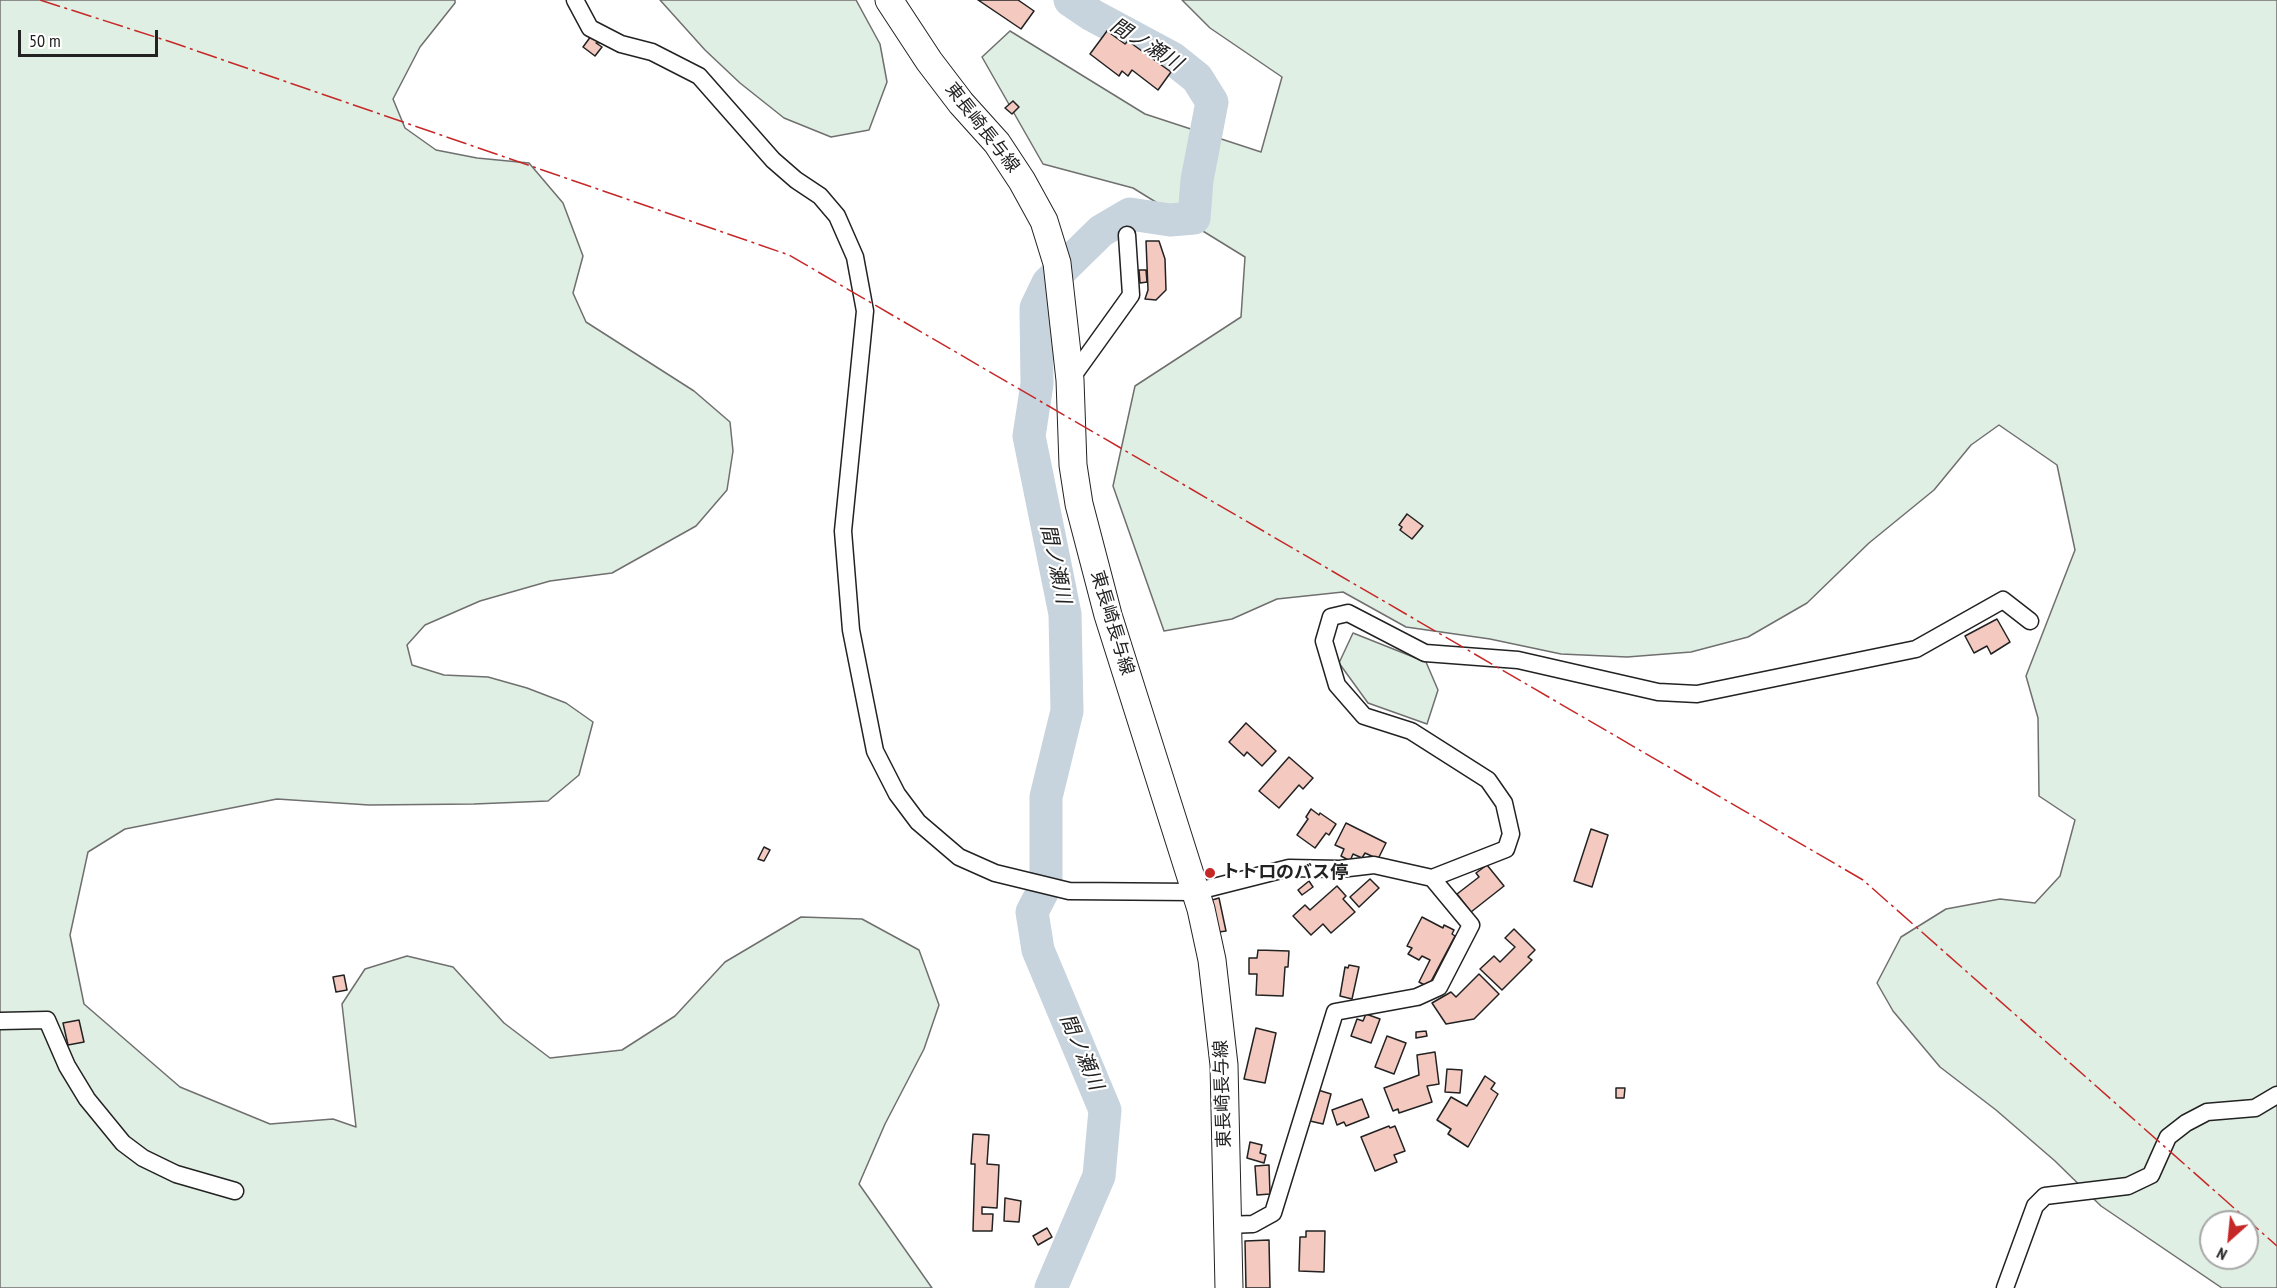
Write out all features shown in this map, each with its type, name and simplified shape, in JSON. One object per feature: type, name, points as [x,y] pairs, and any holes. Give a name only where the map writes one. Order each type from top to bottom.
[{"type":"main road","name":"東長崎長与線","points":[[889,0],[929,61],[997,143],[1022,181],[1044,221],[1057,262],[1070,380],[1073,465],[1079,504],[1108,615],[1201,909],[1212,960],[1222,1044],[1229,1288]]},
{"type":"street","points":[[575,0],[590,28],[621,44],[652,52],[699,76],[773,160],[796,180],[820,196],[837,216],[855,257],[865,311],[843,531],[851,630],[876,752],[897,794],[918,822],[959,857],[995,873],[1069,891],[1194,892],[1289,868],[1340,869],[1374,865],[1432,878],[1506,849],[1511,834],[1504,803],[1488,780],[1411,731],[1364,716],[1338,686],[1324,641],[1331,617],[1348,613],[1425,653],[1518,660],[1658,692],[1697,694],[1916,649],[2003,600],[2030,621]]},
{"type":"street","points":[[1070,380],[1131,295],[1127,235]]},
{"type":"street","points":[[1227,1225],[1253,1224],[1273,1213],[1335,1012],[1418,997],[1439,987],[1471,925],[1432,878]]},
{"type":"street","points":[[0,1021],[47,1020],[67,1066],[87,1099],[123,1143],[143,1158],[176,1174],[235,1191]]},
{"type":"street","points":[[2005,1288],[2035,1206],[2045,1196],[2128,1186],[2151,1175],[2168,1137],[2186,1123],[2207,1112],[2255,1108],[2277,1095]]},
{"type":"green space","points":[[0,0],[455,0],[420,47],[393,99],[405,128],[436,150],[477,158],[529,163],[563,203],[583,256],[573,293],[586,322],[694,391],[730,422],[733,451],[727,490],[696,526],[612,573],[550,581],[480,601],[425,625],[407,645],[412,665],[444,675],[488,677],[527,688],[566,703],[593,722],[579,775],[548,801],[369,805],[277,799],[125,829],[88,852],[70,935],[84,1004],[180,1087],[270,1124],[333,1119],[356,1127],[342,1004],[365,969],[407,956],[453,967],[504,1023],[550,1058],[622,1050],[675,1016],[725,962],[801,917],[862,919],[919,950],[939,1005],[924,1049],[885,1124],[859,1184],[932,1288],[0,1288]]},
{"type":"green space","points":[[660,0],[856,0],[880,44],[887,82],[869,130],[831,137],[784,118],[740,83],[705,50]]},
{"type":"green space","points":[[1182,0],[2277,0],[2277,1288],[2222,1288],[2101,1206],[2055,1161],[1996,1110],[1940,1067],[1893,1011],[1877,983],[1901,937],[1946,909],[2000,899],[2035,903],[2060,876],[2075,820],[2039,796],[2038,718],[2026,676],[2075,550],[2057,465],[1999,425],[1971,445],[1934,490],[1869,543],[1807,603],[1748,637],[1691,652],[1627,657],[1561,654],[1490,639],[1406,627],[1343,592],[1277,599],[1232,619],[1164,631],[1113,486],[1135,386],[1241,317],[1245,257],[1133,188],[1043,164],[982,57],[1010,31],[1145,114],[1261,152],[1282,77],[1210,28]]},
{"type":"green space","points":[[1353,633],[1426,662],[1438,690],[1427,724],[1368,703],[1339,663]]},
{"type":"building","points":[[978,0],[1018,0],[1034,11],[1021,29]]},
{"type":"building","points":[[1107,31],[1125,44],[1128,41],[1171,72],[1158,90],[1132,70],[1128,76],[1122,71],[1119,76],[1090,54]]},
{"type":"building","points":[[594,32],[607,42],[596,43],[602,47],[595,56],[583,47]]},
{"type":"building","points":[[1013,101],[1019,107],[1012,114],[1005,108]]},
{"type":"building","points":[[1146,241],[1159,241],[1165,259],[1166,290],[1156,300],[1145,299],[1148,290]]},
{"type":"building","points":[[1139,270],[1146,270],[1147,282],[1140,283]]},
{"type":"building","points":[[1407,514],[1423,526],[1412,539],[1400,530],[1402,527],[1399,525]]},
{"type":"building","points":[[1997,619],[2010,642],[1991,654],[1987,646],[1974,653],[1965,636]]},
{"type":"building","points":[[1246,723],[1276,751],[1262,766],[1247,752],[1244,756],[1229,742]]},
{"type":"building","points":[[1289,757],[1313,778],[1303,789],[1299,785],[1279,808],[1259,791]]},
{"type":"building","points":[[1311,809],[1336,824],[1329,835],[1326,833],[1315,848],[1297,835],[1308,819],[1306,817]]},
{"type":"building","points":[[1346,823],[1386,843],[1378,859],[1365,853],[1362,858],[1353,854],[1350,861],[1341,856],[1344,849],[1335,845]]},
{"type":"building","points":[[1591,829],[1608,835],[1592,887],[1574,881]]},
{"type":"building","points":[[764,847],[770,850],[764,861],[758,859]]},
{"type":"building","points":[[1487,865],[1504,886],[1471,912],[1457,894],[1479,877],[1476,873]]},
{"type":"building","points":[[1370,879],[1379,888],[1359,907],[1350,897]]},
{"type":"building","points":[[1309,881],[1313,887],[1302,895],[1298,890]]},
{"type":"building","points":[[1337,886],[1346,896],[1343,899],[1355,912],[1331,933],[1323,924],[1311,935],[1293,916],[1305,905],[1310,910]]},
{"type":"building","points":[[1219,898],[1226,931],[1219,932],[1212,900]]},
{"type":"building","points":[[1422,917],[1443,928],[1444,925],[1454,930],[1452,934],[1455,936],[1428,987],[1419,982],[1430,960],[1422,956],[1419,960],[1408,954],[1412,948],[1407,946]]},
{"type":"building","points":[[1514,929],[1535,950],[1528,957],[1532,960],[1502,990],[1480,969],[1494,956],[1500,962],[1515,947],[1505,938]]},
{"type":"building","points":[[1258,950],[1289,951],[1288,967],[1285,967],[1283,996],[1256,995],[1257,974],[1249,974],[1249,958],[1257,958]]},
{"type":"building","points":[[1349,965],[1359,967],[1352,999],[1340,996],[1345,967],[1348,968]]},
{"type":"building","points":[[1479,974],[1499,994],[1474,1019],[1446,1024],[1432,1003],[1451,992],[1456,997]]},
{"type":"building","points":[[344,975],[347,990],[336,992],[333,977]]},
{"type":"building","points":[[1366,1014],[1380,1019],[1371,1043],[1351,1036],[1357,1019],[1363,1021]]},
{"type":"building","points":[[79,1020],[84,1042],[68,1045],[63,1023]]},
{"type":"building","points":[[1256,1028],[1276,1033],[1265,1083],[1244,1079]]},
{"type":"building","points":[[1426,1031],[1427,1036],[1416,1038],[1416,1032]]},
{"type":"building","points":[[1387,1036],[1406,1043],[1394,1074],[1375,1067]]},
{"type":"building","points":[[1435,1052],[1439,1084],[1427,1086],[1432,1102],[1399,1113],[1398,1109],[1393,1111],[1384,1088],[1419,1075],[1417,1055]]},
{"type":"building","points":[[1447,1069],[1462,1070],[1460,1093],[1445,1092]]},
{"type":"building","points":[[1485,1076],[1495,1083],[1491,1089],[1498,1094],[1468,1147],[1448,1134],[1451,1129],[1437,1120],[1451,1097],[1467,1106]]},
{"type":"building","points":[[1616,1088],[1625,1088],[1624,1098],[1616,1098]]},
{"type":"building","points":[[1318,1090],[1331,1094],[1323,1124],[1310,1121]]},
{"type":"building","points":[[1362,1099],[1369,1117],[1346,1126],[1344,1122],[1337,1125],[1332,1110]]},
{"type":"building","points":[[1389,1126],[1390,1128],[1395,1126],[1405,1151],[1394,1155],[1397,1162],[1375,1171],[1361,1137]]},
{"type":"building","points":[[973,1134],[989,1135],[987,1164],[999,1165],[997,1208],[982,1207],[982,1214],[993,1214],[992,1231],[973,1231],[975,1164],[971,1164]]},
{"type":"building","points":[[1250,1142],[1262,1145],[1260,1153],[1266,1155],[1264,1163],[1247,1158]]},
{"type":"building","points":[[1269,1165],[1270,1194],[1257,1195],[1255,1166]]},
{"type":"building","points":[[1005,1198],[1021,1201],[1019,1222],[1004,1221]]},
{"type":"building","points":[[1047,1228],[1052,1237],[1038,1245],[1033,1236]]},
{"type":"building","points":[[1306,1231],[1325,1231],[1324,1272],[1299,1271],[1300,1237],[1306,1237]]},
{"type":"building","points":[[1269,1240],[1270,1288],[1246,1288],[1245,1241]]},
{"type":"waterway","name":"間ノ瀬川","points":[[1051,1288],[1099,1176],[1105,1110],[1038,950],[1032,912],[1046,885],[1046,797],[1067,711],[1065,614],[1029,436],[1037,384],[1036,308],[1048,283],[1101,231],[1130,214],[1170,220],[1194,218],[1197,180],[1212,102],[1197,78],[1172,58],[1092,15],[1070,0]]},
{"type":"power","points":[[40,0],[171,42],[789,255],[1863,880],[2277,1246]]},
{"type":"place","name":"トトロのバス停","points":[[1210,873]]}]
